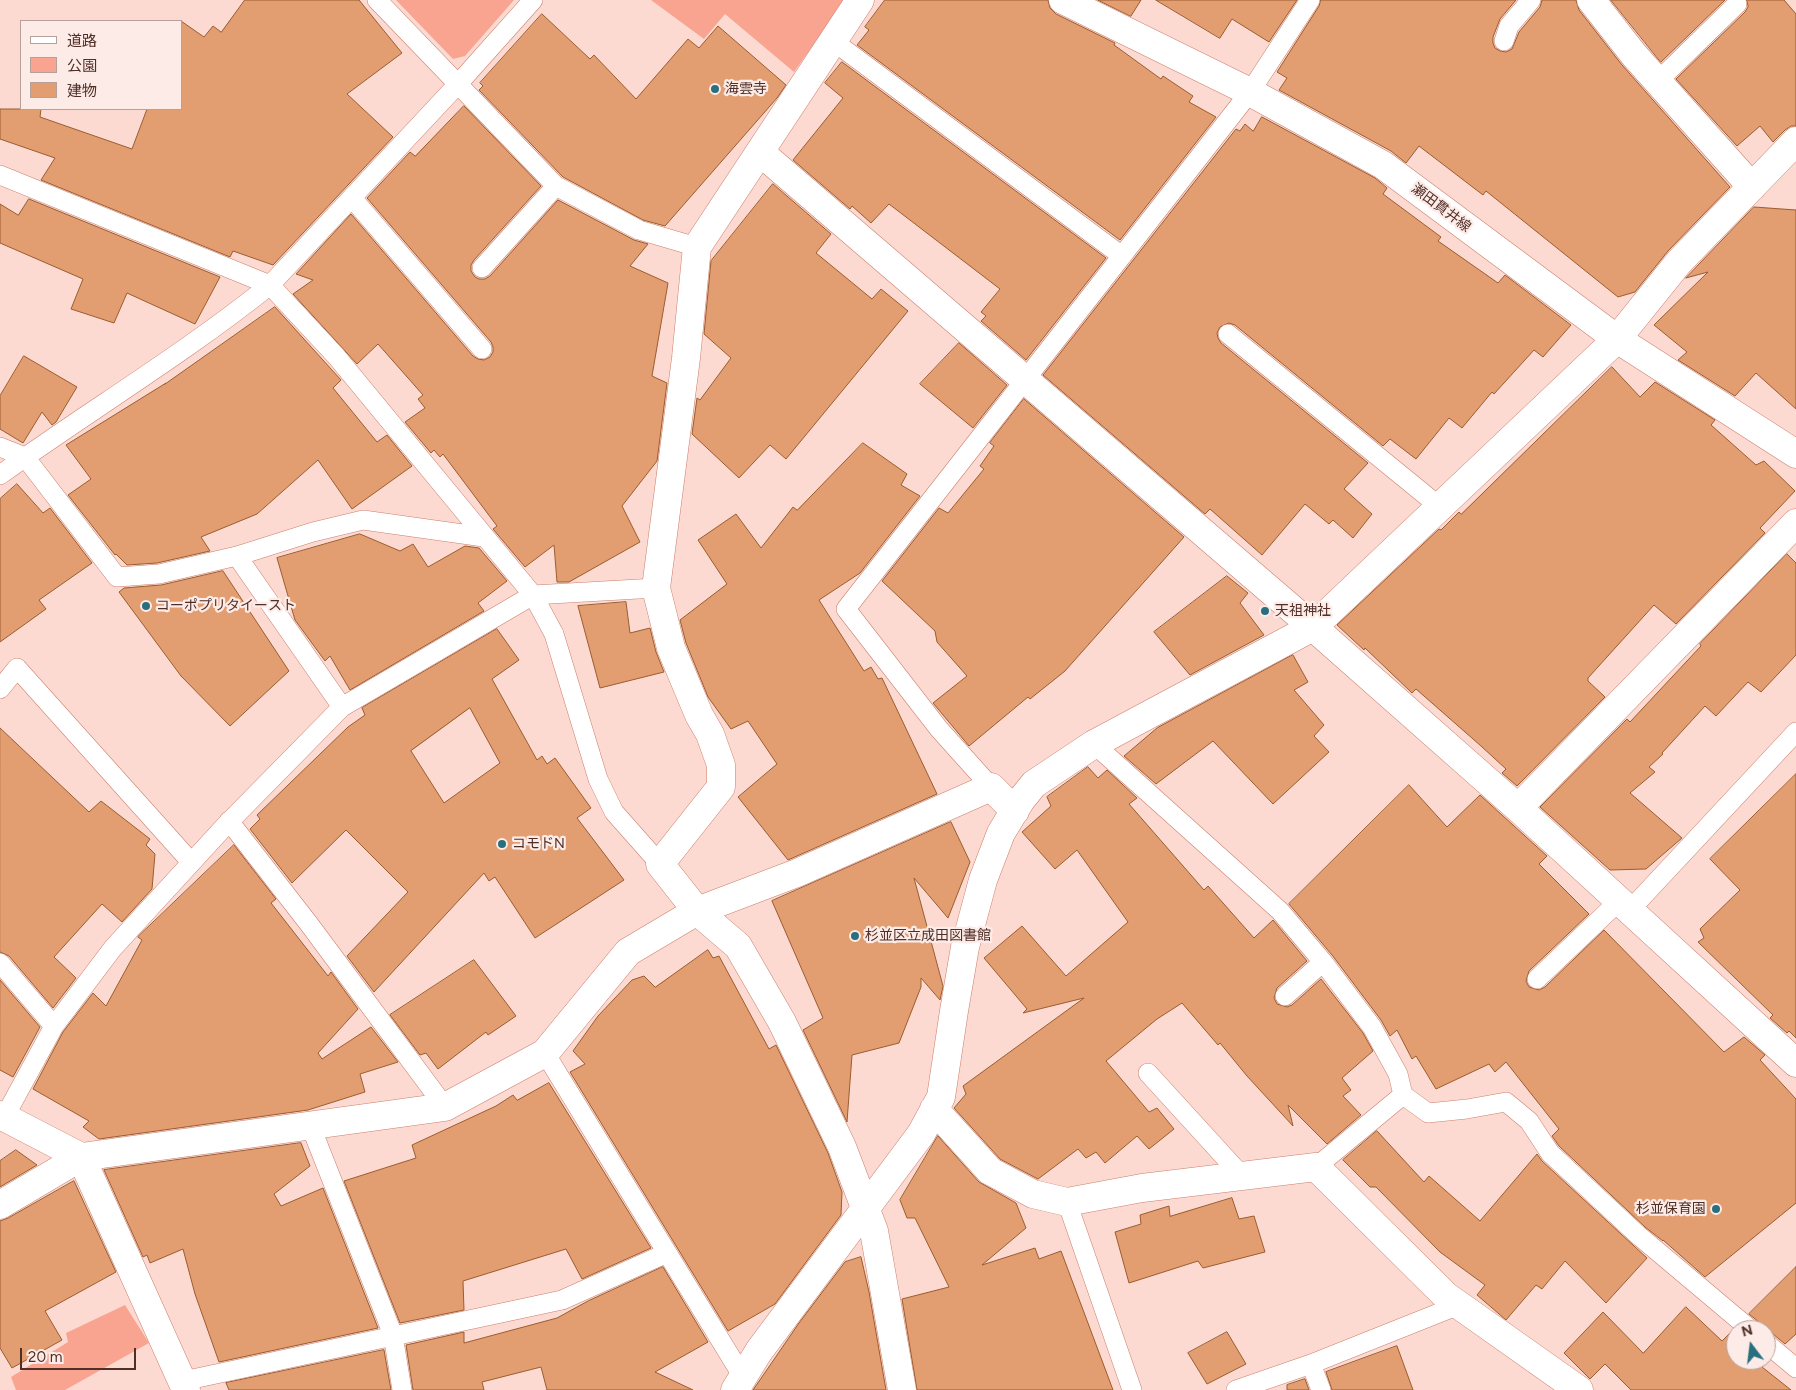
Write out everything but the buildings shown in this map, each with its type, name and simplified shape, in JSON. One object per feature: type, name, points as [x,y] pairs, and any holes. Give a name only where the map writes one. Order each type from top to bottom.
[{"type":"street","points":[[860,0],[697,247],[686,358],[656,588],[671,648],[699,715],[710,734],[721,765],[721,787],[660,864],[697,911],[738,946],[782,1022],[842,1147],[874,1231],[902,1390]]},
{"type":"street","name":"瀬田貫井線","points":[[1063,0],[1250,92],[1383,165],[1617,340],[1796,454]]},
{"type":"street","points":[[1591,0],[1658,81],[1752,187]]},
{"type":"street","points":[[739,1383],[759,1351],[866,1210],[920,1134],[941,1097],[965,947],[983,880],[1001,833],[1021,800],[1034,784],[1094,744],[1313,627],[1617,340],[1679,262],[1796,141]]},
{"type":"street","points":[[760,152],[1313,627],[1518,808],[1796,1063]]},
{"type":"street","points":[[1518,808],[1796,523]]},
{"type":"street","points":[[0,1205],[81,1157],[445,1107],[545,1053],[628,952],[697,911],[797,873],[991,787],[1015,811]]},
{"type":"street","points":[[934,1109],[990,1171],[1033,1194],[1067,1202],[1142,1188],[1316,1167],[1446,1296],[1579,1390]]},
{"type":"street","points":[[2,1117],[81,1157],[185,1386]]},
{"type":"lane","points":[[377,0],[556,186],[639,230],[697,247]]},
{"type":"lane","points":[[0,475],[129,387],[270,285],[458,84],[533,0]]},
{"type":"lane","points":[[991,787],[939,729],[846,609],[1250,92],[1310,0]]},
{"type":"lane","points":[[1504,41],[1509,26],[1531,0]]},
{"type":"lane","points":[[1658,81],[1737,4]]},
{"type":"lane","points":[[833,41],[1122,256]]},
{"type":"lane","points":[[0,175],[270,285],[336,356],[533,595],[554,634],[598,779],[614,812],[660,864]]},
{"type":"lane","points":[[482,268],[556,186]]},
{"type":"lane","points":[[352,198],[482,350]]},
{"type":"lane","points":[[1228,334],[1440,507]]},
{"type":"lane","points":[[0,447],[25,457],[117,577],[159,574],[238,556],[313,532],[363,520],[484,537]]},
{"type":"lane","points":[[238,556],[342,707]]},
{"type":"lane","points":[[2,1117],[54,1026],[113,948],[229,821],[342,707],[533,595],[656,588]]},
{"type":"lane","points":[[0,689],[17,668],[191,862]]},
{"type":"lane","points":[[1537,979],[1624,906],[1796,732]]},
{"type":"lane","points":[[1094,744],[1280,911],[1323,962],[1372,1027],[1398,1074],[1403,1095],[1428,1113],[1506,1102],[1529,1121],[1550,1153],[1624,1222],[1739,1320]]},
{"type":"lane","points":[[229,821],[309,924],[445,1107]]},
{"type":"lane","points":[[1285,996],[1323,962]]},
{"type":"lane","points":[[0,963],[54,1026]]},
{"type":"lane","points":[[545,1053],[668,1253],[739,1383]]},
{"type":"lane","points":[[1148,1073],[1242,1176]]},
{"type":"lane","points":[[1316,1167],[1403,1095]]},
{"type":"lane","points":[[310,1127],[393,1335],[402,1390]]},
{"type":"lane","points":[[1067,1202],[1132,1390]]},
{"type":"lane","points":[[185,1386],[393,1335],[562,1300],[668,1253]]},
{"type":"lane","points":[[1236,1390],[1311,1364],[1458,1305]]},
{"type":"lane","points":[[1776,1351],[1796,1368]]},
{"type":"lane","points":[[1311,1364],[1321,1390]]},
{"type":"green space","points":[[396,0],[514,0],[465,56],[453,59]]},
{"type":"green space","points":[[651,0],[845,0],[794,72],[725,14],[704,39]]},
{"type":"green space","points":[[125,1305],[149,1343],[65,1390],[16,1390],[11,1377],[68,1342],[66,1333]]},
{"type":"place","name":"海雲寺","points":[[715,89]]},
{"type":"place","name":"コーポプリタイースト","points":[[146,606]]},
{"type":"place","name":"天祖神社","points":[[1265,611]]},
{"type":"place","name":"コモドN","points":[[502,844]]},
{"type":"place","name":"杉並区立成田図書館","points":[[855,936]]},
{"type":"place","name":"杉並保育園","points":[[1716,1209]]}]
